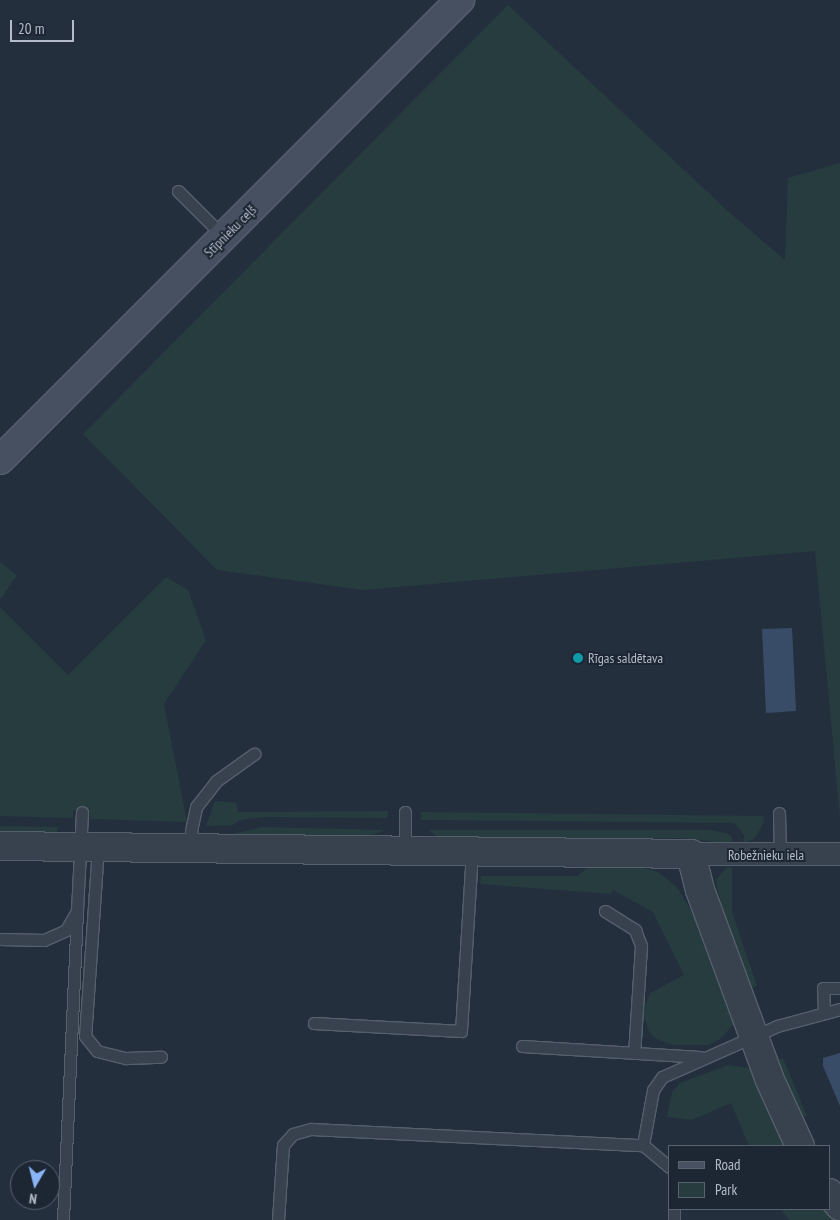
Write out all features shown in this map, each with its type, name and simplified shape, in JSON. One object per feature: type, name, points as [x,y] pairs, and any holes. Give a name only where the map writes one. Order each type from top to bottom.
[{"type":"main road","name":"Stīpnieku ceļš","points":[[0,460],[460,0]]},
{"type":"street","points":[[0,846],[692,854],[700,890],[755,1038],[800,1145]]},
{"type":"street","name":"Robežnieku iela","points":[[692,854],[840,854]]},
{"type":"street","points":[[830,1193],[840,1206]]},
{"type":"lane","points":[[178,191],[224,238]]},
{"type":"lane","points":[[194,848],[191,831],[196,807],[216,781],[254,754]]},
{"type":"lane","points":[[82,812],[90,847],[85,1036],[97,1051],[126,1058],[161,1058]]},
{"type":"lane","points":[[405,812],[405,850]]},
{"type":"lane","points":[[779,814],[780,854]]},
{"type":"lane","points":[[63,1220],[77,911],[90,847]]},
{"type":"lane","points":[[314,1023],[461,1031],[472,851]]},
{"type":"lane","points":[[605,910],[635,930],[641,946],[634,1053]]},
{"type":"lane","points":[[0,939],[44,940],[66,930],[77,911]]},
{"type":"lane","points":[[824,1012],[823,988],[840,988]]},
{"type":"lane","points":[[643,1145],[653,1090],[662,1076],[755,1038],[777,1026],[824,1012],[840,1010]]},
{"type":"lane","points":[[522,1046],[705,1057]]},
{"type":"lane","points":[[278,1220],[283,1146],[294,1134],[310,1129],[643,1145],[668,1166]]},
{"type":"green space","points":[[508,5],[731,214],[785,260],[788,178],[840,163],[840,818],[815,551],[363,590],[217,570],[83,434]]},
{"type":"green space","points":[[0,562],[17,575],[0,600]]},
{"type":"green space","points":[[166,577],[188,590],[206,640],[164,704],[187,822],[90,819],[89,810],[73,810],[73,818],[0,816],[0,607],[68,675]]},
{"type":"green space","points":[[215,801],[236,803],[238,812],[388,811],[387,818],[265,817],[240,820],[233,825],[206,826]]},
{"type":"green space","points":[[421,812],[764,816],[764,822],[754,839],[743,843],[744,835],[734,823],[421,820]]},
{"type":"green space","points":[[0,826],[58,827],[57,834],[0,833]]},
{"type":"green space","points":[[262,827],[385,830],[365,838],[203,838],[203,834],[232,834]]},
{"type":"green space","points":[[428,830],[710,830],[727,833],[732,837],[732,844],[683,838],[442,840]]},
{"type":"green space","points":[[595,862],[628,863],[658,872],[677,887],[704,933],[735,1013],[733,1025],[720,1039],[708,1045],[673,1045],[654,1038],[648,1030],[643,1011],[650,993],[684,975],[653,912],[613,890],[611,894],[480,884],[481,876],[577,876]]},
{"type":"green space","points":[[728,867],[732,868],[732,912],[757,986],[748,988],[717,889],[716,879]]},
{"type":"green space","points":[[783,1058],[807,1116],[799,1118],[774,1061]]},
{"type":"green space","points":[[728,1065],[749,1068],[756,1076],[785,1145],[749,1145],[731,1103],[692,1120],[667,1117],[672,1092],[680,1083]]},
{"type":"green space","points":[[782,1210],[825,1210],[834,1220],[789,1220]]},
{"type":"water","points":[[792,628],[796,711],[766,713],[762,629]]},
{"type":"water","points":[[840,1053],[840,1106],[823,1066],[823,1058]]},
{"type":"place","name":"Rīgas saldētava","points":[[578,658]]}]
